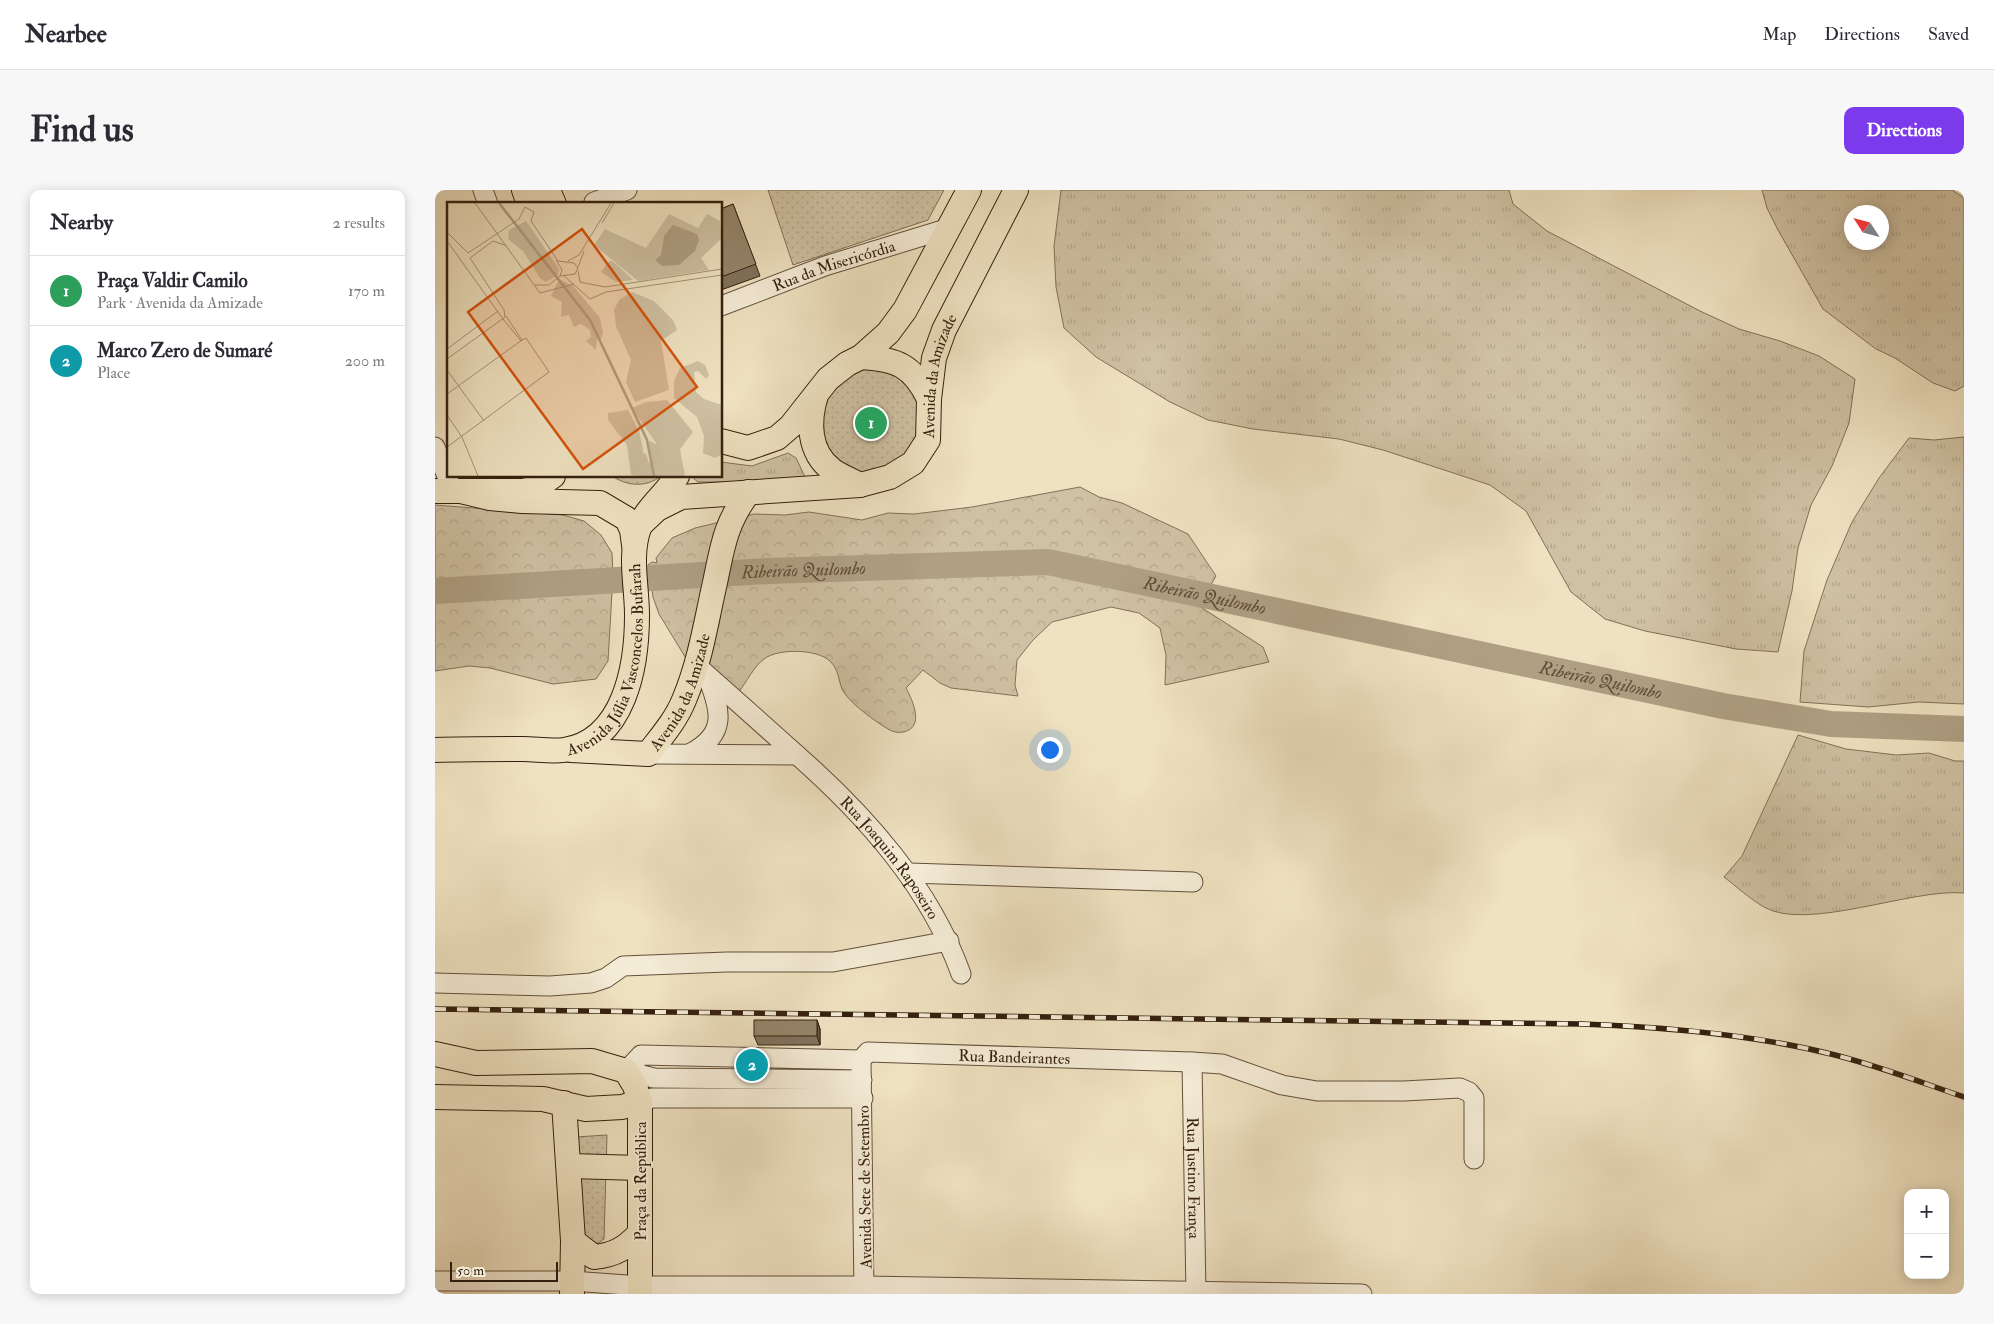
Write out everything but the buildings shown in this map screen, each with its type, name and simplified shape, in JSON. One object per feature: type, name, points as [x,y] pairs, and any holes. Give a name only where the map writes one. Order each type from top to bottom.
[{"type":"main road","points":[[524,190],[528,202]]},
{"type":"main road","points":[[548,190],[553,202]]},
{"type":"main road","points":[[723,442],[748,448],[777,438],[791,426],[827,379],[847,364],[861,358],[888,333],[905,310],[969,190]]},
{"type":"main road","name":"Avenida da Amizade","points":[[636,544],[657,508],[681,498],[860,485],[890,477],[913,463],[928,440],[929,399],[934,358],[944,330],[1016,190]]},
{"type":"main road","points":[[861,358],[889,361],[909,370],[921,383],[929,399]]},
{"type":"main road","points":[[816,394],[810,414],[811,435],[819,454],[832,470],[860,485]]},
{"type":"main road","points":[[450,491],[490,483],[509,485],[524,478]]},
{"type":"main road","points":[[490,483],[523,491],[536,488],[550,478]]},
{"type":"main road","points":[[636,544],[651,508],[676,478]]},
{"type":"main road","name":"Avenida Júlia Vasconcelos Bufarah","points":[[435,750],[565,750],[592,741],[613,717],[624,696],[635,661],[636,544],[627,519],[600,503],[522,501],[450,491]]},
{"type":"main road","name":"Avenida da Amizade","points":[[565,750],[648,754],[669,727],[702,671],[713,594],[723,542],[734,511],[749,492]]},
{"type":"main road","points":[[435,1054],[476,1063],[592,1061],[626,1071]]},
{"type":"main road","name":"Praça da República","points":[[626,1071],[635,1086],[640,1102],[640,1290]]},
{"type":"main road","points":[[435,1097],[543,1099],[586,1109],[622,1107],[640,1102]]},
{"type":"main road","points":[[565,1104],[573,1242],[572,1287]]},
{"type":"main road","points":[[570,1166],[639,1168]]},
{"type":"main road","points":[[573,1242],[594,1257],[607,1256],[627,1247],[640,1233]]},
{"type":"street","points":[[483,190],[487,202]]},
{"type":"street","points":[[593,199],[627,190]]},
{"type":"street","name":"Rua da Misericórdia","points":[[723,305],[825,266],[949,228]]},
{"type":"street","points":[[435,446],[450,491]]},
{"type":"street","points":[[691,753],[706,745],[715,732],[718,719],[716,699],[702,671]]},
{"type":"street","name":"Rua Joaquim Raposeiro","points":[[702,671],[831,785],[909,873],[949,941],[961,974]]},
{"type":"street","points":[[648,754],[797,755]]},
{"type":"street","points":[[909,873],[1193,882]]},
{"type":"street","points":[[435,983],[550,986],[591,983],[606,978],[623,966],[727,962],[833,962],[949,941]]},
{"type":"street","name":"Rua Bandeirantes","points":[[861,1060],[868,1052],[1192,1062]]},
{"type":"street","points":[[641,1054],[861,1060],[862,1089],[654,1078],[626,1071],[641,1054]]},
{"type":"street","points":[[1192,1062],[1222,1064],[1283,1085],[1317,1091],[1404,1091],[1460,1088],[1469,1092],[1474,1098],[1474,1159]]},
{"type":"street","name":"Rua Justino França","points":[[1192,1062],[1196,1292]]},
{"type":"street","points":[[640,1102],[652,1098],[862,1089]]},
{"type":"street","name":"Avenida Sete de Setembro","points":[[862,1089],[865,1290]]},
{"type":"street","points":[[435,1281],[640,1290],[1362,1294]]},
{"type":"green space","points":[[768,190],[944,190],[928,220],[793,265]]},
{"type":"green space","points":[[1061,190],[1509,190],[1513,204],[1547,231],[1700,311],[1739,329],[1780,341],[1819,356],[1855,379],[1849,423],[1832,466],[1811,505],[1798,548],[1792,591],[1778,652],[1736,649],[1645,631],[1605,619],[1571,592],[1526,511],[1490,485],[1383,450],[1339,439],[1253,429],[1208,420],[1170,402],[1096,357],[1064,328],[1056,287],[1054,246]]},
{"type":"green space","points":[[1762,190],[1952,190],[1964,198],[1964,386],[1955,391],[1933,383],[1895,358],[1876,349],[1823,309],[1767,208]]},
{"type":"green space","points":[[871,369],[891,373],[900,378],[914,392],[919,401],[923,421],[919,441],[914,450],[900,464],[891,469],[871,473],[851,469],[842,464],[828,450],[823,441],[819,421],[823,401],[828,392],[842,378],[851,373]]},
{"type":"green space","points":[[1964,437],[1964,704],[1919,702],[1868,707],[1800,702],[1804,651],[1827,580],[1852,522],[1879,478],[1909,438],[1934,440]]},
{"type":"green space","points":[[788,453],[796,458],[805,477],[796,482],[698,482],[693,478],[723,478],[723,462],[752,466]]},
{"type":"green space","points":[[616,478],[658,478],[643,484],[630,484]]},
{"type":"green space","points":[[1080,487],[1099,497],[1122,503],[1188,534],[1216,576],[1199,606],[1263,647],[1269,662],[1165,685],[1166,655],[1160,628],[1139,613],[1111,607],[1052,622],[1033,640],[1017,660],[1015,685],[1018,696],[951,688],[940,683],[923,670],[906,688],[914,707],[914,725],[903,732],[897,732],[877,722],[850,700],[842,689],[833,664],[816,654],[797,651],[770,655],[757,666],[738,693],[698,678],[659,614],[653,597],[648,565],[652,562],[657,563],[656,558],[672,538],[695,528],[754,514],[785,515],[809,512],[862,520],[888,513],[914,514],[972,507]]},
{"type":"green space","points":[[435,505],[563,515],[584,521],[601,535],[612,553],[613,575],[608,661],[596,679],[553,684],[490,668],[469,666],[435,671]]},
{"type":"green space","points":[[1798,735],[1846,749],[1896,755],[1929,753],[1955,761],[1964,761],[1964,893],[1942,893],[1861,908],[1806,915],[1783,913],[1764,907],[1724,877],[1742,856]]},
{"type":"green space","points":[[607,1135],[604,1239],[591,1248],[582,1245],[575,1137]]},
{"type":"waterway","name":"Ribeirão Quilombo","points":[[435,591],[768,571],[1048,562],[1723,706],[1831,724],[1964,729]]},
{"type":"railway","points":[[435,1009],[1613,1025],[1707,1033],[1800,1047],[1865,1063],[1964,1097]]},
{"type":"place","name":"Praça Valdir Camilo","points":[[871,423]]},
{"type":"place","name":"Marco Zero de Sumaré","points":[[752,1065]]}]
